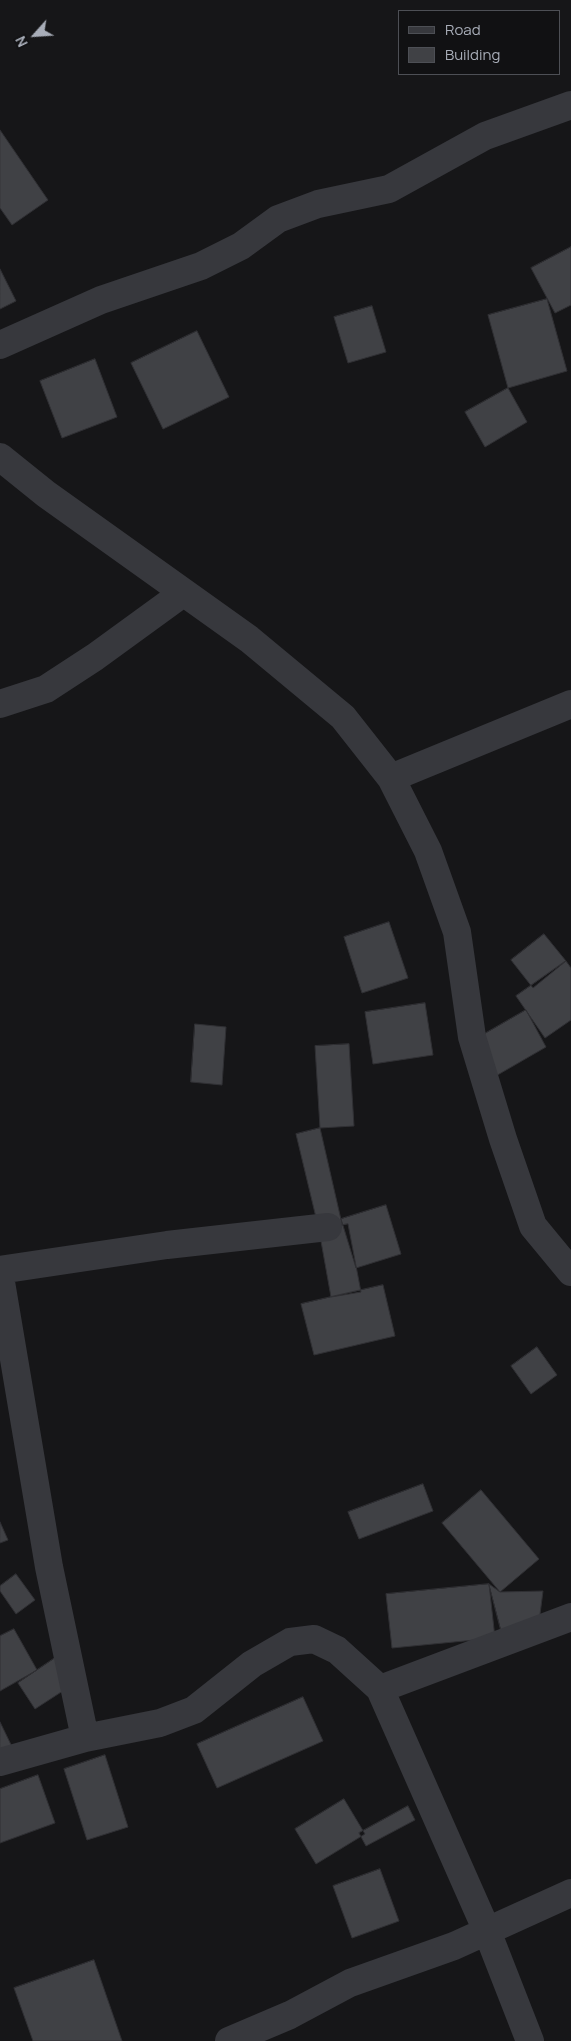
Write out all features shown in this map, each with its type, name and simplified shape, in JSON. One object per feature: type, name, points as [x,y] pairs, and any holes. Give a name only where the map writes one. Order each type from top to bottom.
[{"type":"street","points":[[0,345],[101,300],[201,266],[241,246],[278,220],[318,204],[389,189],[485,136],[571,105]]},
{"type":"street","points":[[0,457],[46,494],[249,639],[343,717],[390,778],[428,850],[457,932],[472,1037],[503,1139],[533,1226],[571,1272]]},
{"type":"street","points":[[0,704],[46,689],[96,657],[183,593]]},
{"type":"street","points":[[390,778],[571,704]]},
{"type":"street","points":[[0,1270],[168,1245],[328,1227]]},
{"type":"street","points":[[0,1276],[50,1567],[85,1738]]},
{"type":"street","points":[[380,1689],[571,1617]]},
{"type":"street","points":[[0,1762],[85,1738],[160,1724],[194,1710],[252,1664],[290,1642],[314,1639],[337,1650],[380,1689],[487,1931],[530,2041]]},
{"type":"street","points":[[229,2041],[290,2015],[350,1983],[454,1946],[571,1893]]},
{"type":"building","points":[[0,130],[48,200],[12,225],[0,208]]},
{"type":"building","points":[[571,247],[571,305],[555,313],[531,268]]},
{"type":"building","points":[[0,269],[16,301],[0,309]]},
{"type":"building","points":[[547,299],[567,371],[508,388],[488,315]]},
{"type":"building","points":[[372,306],[386,352],[348,363],[334,317]]},
{"type":"building","points":[[197,331],[229,397],[163,429],[131,363]]},
{"type":"building","points":[[95,359],[117,417],[62,438],[40,381]]},
{"type":"building","points":[[508,388],[527,422],[485,447],[465,412]]},
{"type":"building","points":[[389,922],[408,978],[362,993],[344,937]]},
{"type":"building","points":[[544,934],[566,961],[533,988],[511,960]]},
{"type":"building","points":[[566,961],[571,968],[571,1020],[545,1038],[516,996]]},
{"type":"building","points":[[425,1003],[433,1055],[373,1064],[365,1012]]},
{"type":"building","points":[[526,1010],[546,1047],[494,1077],[474,1040]]},
{"type":"building","points":[[195,1024],[226,1027],[222,1085],[191,1082]]},
{"type":"building","points":[[349,1044],[354,1126],[320,1128],[315,1046]]},
{"type":"building","points":[[320,1128],[342,1224],[319,1230],[296,1134]]},
{"type":"building","points":[[386,1205],[401,1254],[356,1268],[341,1219]]},
{"type":"building","points":[[348,1224],[361,1292],[331,1297],[319,1230]]},
{"type":"building","points":[[383,1285],[395,1336],[314,1355],[301,1304]]},
{"type":"building","points":[[537,1347],[557,1375],[531,1394],[511,1366]]},
{"type":"building","points":[[423,1484],[433,1511],[359,1539],[348,1512]]},
{"type":"building","points":[[481,1490],[539,1559],[500,1592],[442,1523]]},
{"type":"building","points":[[0,1522],[8,1540],[0,1543]]},
{"type":"building","points":[[16,1574],[35,1600],[16,1614],[0,1591],[0,1586]]},
{"type":"building","points":[[489,1584],[500,1592],[543,1591],[539,1622],[501,1630]]},
{"type":"building","points":[[489,1584],[495,1638],[392,1648],[386,1594]]},
{"type":"building","points":[[14,1629],[37,1670],[0,1691],[0,1636]]},
{"type":"building","points":[[55,1658],[72,1685],[35,1709],[18,1683]]},
{"type":"building","points":[[303,1697],[323,1741],[217,1788],[197,1744]]},
{"type":"building","points":[[0,1722],[17,1757],[0,1765]]},
{"type":"building","points":[[105,1755],[128,1827],[87,1840],[64,1769]]},
{"type":"building","points":[[38,1775],[55,1823],[0,1843],[0,1789]]},
{"type":"building","points":[[344,1799],[365,1834],[316,1864],[295,1829]]},
{"type":"building","points":[[408,1806],[415,1820],[366,1846],[359,1833]]},
{"type":"building","points":[[380,1869],[399,1921],[352,1938],[333,1886]]},
{"type":"building","points":[[94,1960],[122,2041],[33,2041],[14,1988]]}]
